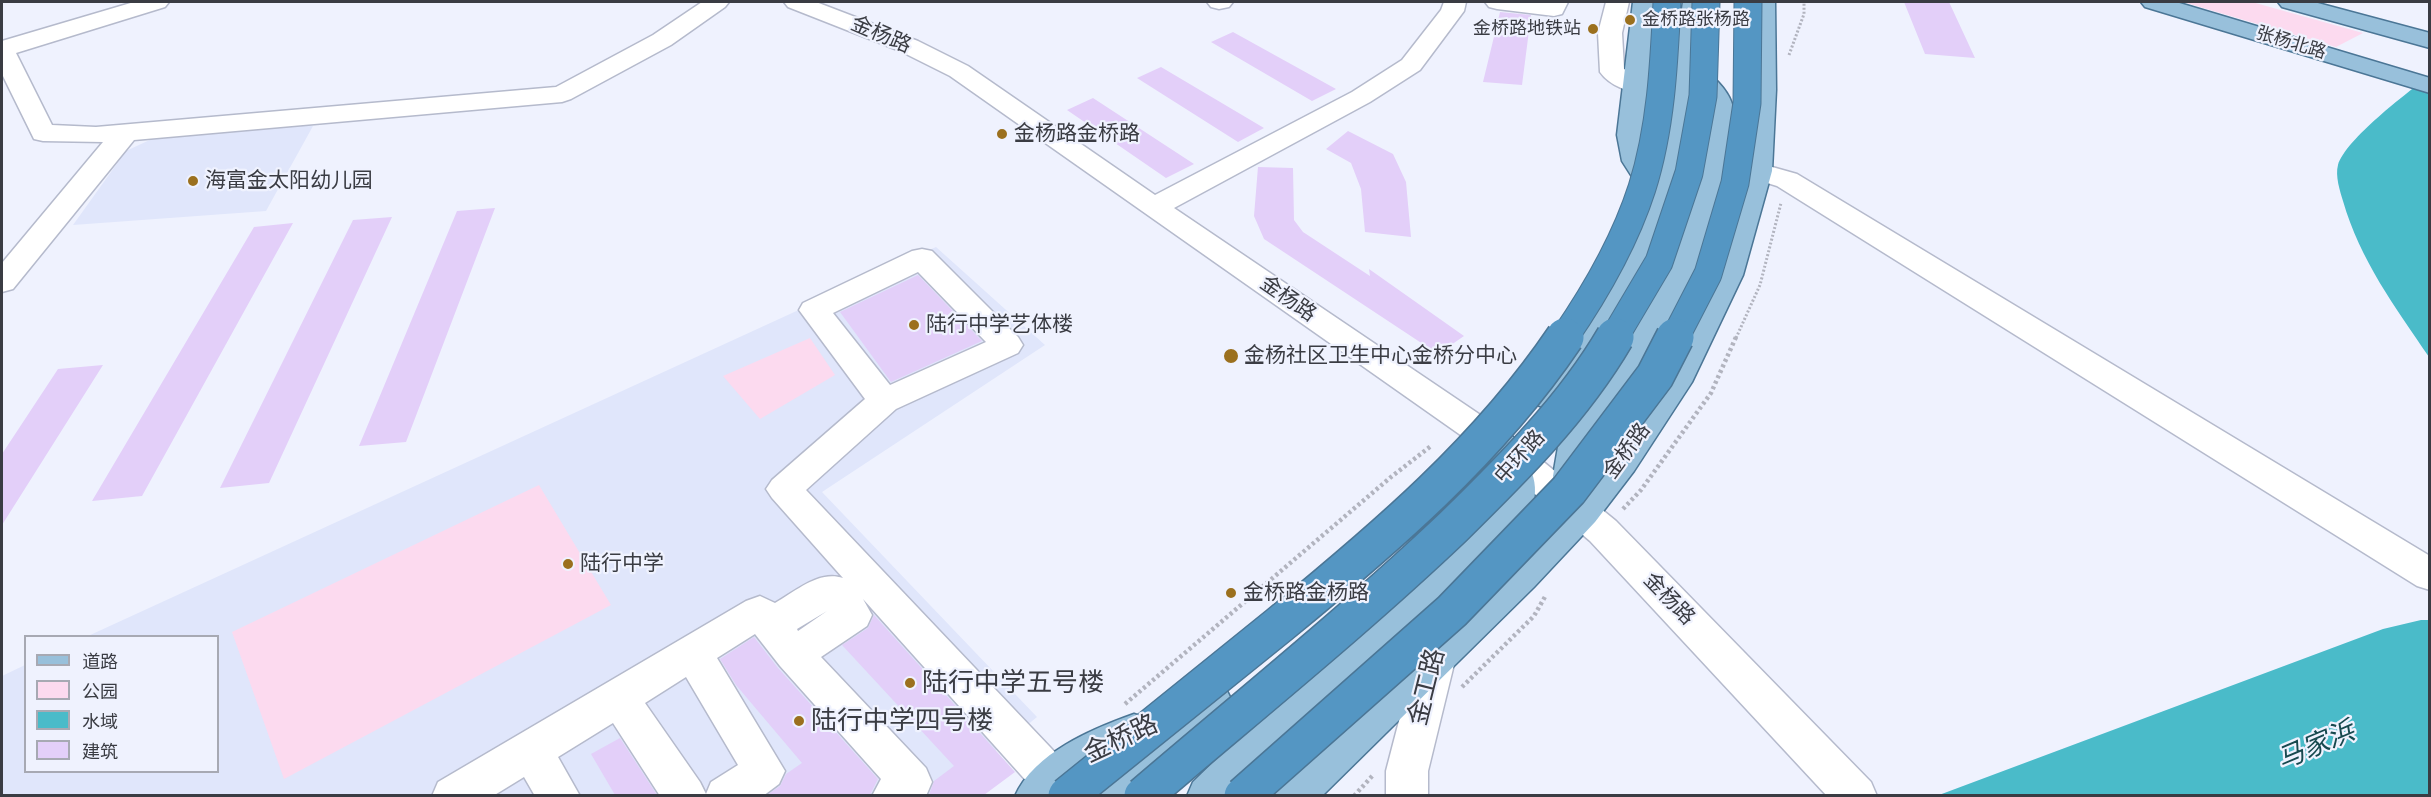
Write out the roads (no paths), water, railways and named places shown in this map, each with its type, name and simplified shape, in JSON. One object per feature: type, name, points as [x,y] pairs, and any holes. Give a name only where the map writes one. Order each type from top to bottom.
[{"type":"highway","points":[[1306,603],[1390,532],[1458,469],[1514,409],[1563,345],[1595,291],[1641,189],[1654,140],[1661,90],[1667,2]]},
{"type":"highway","name":"中环路","points":[[1143,795],[1401,576],[1523,459],[1603,358],[1659,262],[1680,207],[1689,173],[1703,96],[1706,2]]},
{"type":"highway","points":[[1243,795],[1452,611],[1569,490],[1655,376],[1708,274],[1735,183],[1747,103],[1748,2]]},
{"type":"highway","points":[[1052,790],[1430,510],[1501,447],[1558,385],[1623,300],[1680,207]]},
{"type":"main road","points":[[1645,2],[1630,135],[1631,149],[1637,166],[1680,207]]},
{"type":"main road","name":"金桥路","points":[[1107,795],[1214,696],[1285,640],[1446,499],[1501,446],[1580,349],[1634,257],[1680,207],[1679,149],[1694,2]]},
{"type":"main road","points":[[1732,2],[1764,52]]},
{"type":"main road","name":"金桥路","points":[[1292,795],[1437,658],[1521,576],[1582,512],[1622,462],[1676,382],[1728,275],[1758,171],[1764,2]]},
{"type":"main road","name":"张杨北路","points":[[2153,2],[2430,86]]},
{"type":"main road","name":"张杨北路","points":[[2290,2],[2430,41]]},
{"type":"main road","points":[[1680,207],[1715,162],[1722,109],[1717,98],[1689,66]]},
{"type":"main road","points":[[1582,512],[1570,477],[1576,441],[1631,367],[1683,270],[1679,149]]},
{"type":"main road","points":[[1208,795],[1445,578],[1513,511],[1519,482],[1501,446]]},
{"type":"main road","name":"金桥路","points":[[1052,790],[1076,759],[1214,696]]},
{"type":"street","points":[[157,2],[2,50],[43,133],[96,135],[125,133],[562,94],[662,40],[717,2]]},
{"type":"street","name":"金杨路","points":[[796,2],[909,46],[959,70],[1025,119],[1501,446],[1582,512],[1633,562],[1856,795]]},
{"type":"street","points":[[1155,207],[1361,97],[1411,65],[1452,10],[1455,2]]},
{"type":"street","points":[[1497,2],[1554,9],[1556,2]]},
{"type":"street","points":[[1617,2],[1610,33],[1612,72],[1637,86]]},
{"type":"street","points":[[2,282],[125,133]]},
{"type":"street","points":[[1758,171],[1786,180],[2430,575]]},
{"type":"street","points":[[884,401],[814,310],[922,258],[1007,345],[884,401],[784,489],[1052,790]]},
{"type":"street","name":"金工路","points":[[1407,795],[1407,771],[1415,734],[1437,658],[1445,578]]},
{"type":"street","points":[[453,795],[531,751],[760,612],[782,640],[911,782],[893,795]]},
{"type":"street","points":[[693,653],[764,771],[726,795]]},
{"type":"street","points":[[619,698],[685,795]]},
{"type":"street","points":[[531,751],[559,795]]},
{"type":"water","points":[[2429,76],[2429,357],[2391,301],[2369,263],[2350,223],[2337,174],[2343,154],[2352,143],[2378,117]]},
{"type":"water","name":"马家浜","points":[[2429,620],[2429,795],[1939,795],[2383,629]]},
{"type":"place","name":"金桥路张杨路","points":[[1630,20]]},
{"type":"place","name":"金桥路地铁站","points":[[1593,29]]},
{"type":"place","name":"金杨路金桥路","points":[[1002,134]]},
{"type":"place","name":"海富金太阳幼儿园","points":[[193,181]]},
{"type":"place","name":"陆行中学艺体楼","points":[[914,325]]},
{"type":"place","name":"金杨社区卫生中心金桥分中心","points":[[1231,356]]},
{"type":"place","name":"陆行中学","points":[[568,564]]},
{"type":"place","name":"金桥路金杨路","points":[[1231,593]]},
{"type":"place","name":"陆行中学五号楼","points":[[910,683]]},
{"type":"place","name":"陆行中学四号楼","points":[[799,721]]}]
